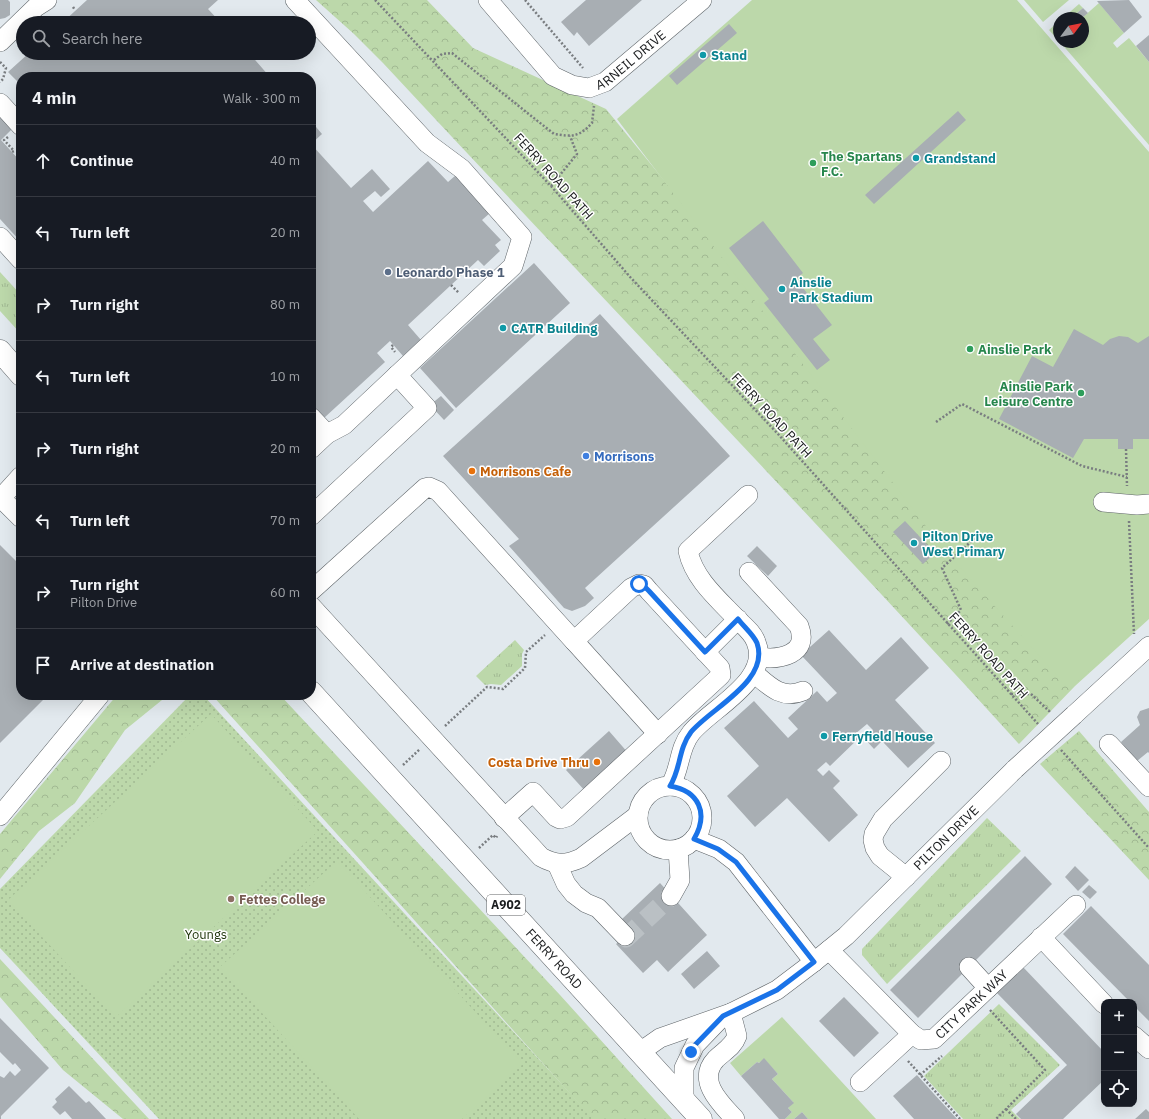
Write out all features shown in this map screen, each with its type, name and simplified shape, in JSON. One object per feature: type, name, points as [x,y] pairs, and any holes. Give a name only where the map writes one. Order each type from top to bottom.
[{"type":"main road","points":[[0,352],[16,370]]},
{"type":"main road","name":"FERRY ROAD","points":[[316,698],[701,1119]]},
{"type":"street","points":[[295,0],[310,16]]},
{"type":"street","name":"ARNEIL DRIVE","points":[[488,0],[553,76],[572,85],[594,86],[605,82],[702,0]]},
{"type":"street","points":[[22,16],[35,2]]},
{"type":"street","points":[[1,39],[16,23]]},
{"type":"street","points":[[316,23],[427,143],[462,169],[522,237],[513,266],[344,425],[327,434],[316,444]]},
{"type":"street","points":[[0,103],[16,121]]},
{"type":"street","points":[[0,237],[16,255]]},
{"type":"street","points":[[316,511],[427,408],[397,375]]},
{"type":"street","points":[[316,422],[327,434]]},
{"type":"street","points":[[16,482],[1,498],[16,513]]},
{"type":"street","points":[[316,586],[425,488],[429,487],[438,491],[658,734]]},
{"type":"street","points":[[748,495],[688,551],[691,562],[698,576],[738,619],[756,642],[756,665],[780,693],[789,695],[802,691]]},
{"type":"street","points":[[1103,502],[1128,505],[1149,504]]},
{"type":"street","points":[[670,786],[677,776],[682,748],[692,732],[756,665],[792,653],[802,641],[802,634],[799,626],[748,572]]},
{"type":"street","points":[[506,820],[533,792],[556,817],[560,819],[567,817],[721,675],[720,668],[649,591],[644,586],[639,584],[631,588],[574,641]]},
{"type":"street","points":[[316,612],[541,857],[557,864],[573,862],[581,858],[638,815]]},
{"type":"street","points":[[705,652],[738,619]]},
{"type":"street","name":"PILTON DRIVE","points":[[640,1052],[660,1038],[727,1014],[777,990],[814,962],[846,936],[1015,769],[1142,652]]},
{"type":"street","points":[[0,816],[96,700]]},
{"type":"street","points":[[1109,744],[1149,787]]},
{"type":"street","points":[[906,877],[880,856],[872,840],[883,819],[941,761]]},
{"type":"street","points":[[670,786],[685,790],[696,800],[702,820],[700,830],[694,839],[687,845],[678,850],[663,850],[650,844],[643,836],[639,827],[638,815],[641,804],[648,794],[658,788],[670,786]]},
{"type":"street","points":[[694,839],[723,851],[736,862],[814,962]]},
{"type":"street","points":[[671,896],[680,880],[678,850]]},
{"type":"street","points":[[557,864],[566,884],[574,894],[586,903],[598,908],[625,936]]},
{"type":"street","name":"CITY PARK WAY","points":[[829,950],[916,1037],[934,1039],[1076,905]]},
{"type":"street","points":[[1041,937],[1101,1001]]},
{"type":"street","points":[[969,967],[983,992]]},
{"type":"street","points":[[727,1014],[737,1036],[733,1044],[711,1066],[708,1079],[716,1099],[735,1119]]},
{"type":"street","name":"PILTON DRIVE","points":[[684,1100],[684,1068],[691,1052],[695,1045],[727,1014]]},
{"type":"street","points":[[860,1082],[916,1037]]},
{"type":"street","points":[[1137,1039],[1149,1049]]},
{"type":"path","name":"FERRY ROAD PATH","points":[[375,0],[434,60],[551,186],[631,278],[778,434],[1041,728]]},
{"type":"path","points":[[434,60],[442,54],[452,53],[554,134],[570,136],[582,133],[592,123],[594,86],[525,0]]},
{"type":"path","points":[[0,62],[6,68],[3,79],[0,82]]},
{"type":"path","points":[[551,186],[577,154],[570,136]]},
{"type":"path","points":[[936,422],[962,404],[1082,466],[1127,477]]},
{"type":"path","points":[[1126,449],[1128,505],[1142,652]]},
{"type":"path","points":[[947,624],[961,610],[942,568],[977,536]]},
{"type":"path","points":[[389,778],[487,687],[503,689],[526,668],[526,652],[558,623]]},
{"type":"path","points":[[1011,694],[1031,694],[1049,711],[1058,703],[1074,715]]},
{"type":"path","points":[[1057,745],[1149,848]]},
{"type":"path","points":[[465,860],[493,835],[496,838],[500,834],[497,831],[506,820]]},
{"type":"path","points":[[983,992],[1045,1070],[996,1119]]},
{"type":"path","points":[[916,1037],[908,1062],[960,1119]]},
{"type":"path","points":[[1006,1109],[1016,1119]]},
{"type":"green space","points":[[316,0],[427,0],[473,48],[606,109],[764,303],[1149,512],[1149,619],[1075,686],[1019,744],[782,488],[383,63],[354,34]]},
{"type":"green space","name":"Ainslie Park","points":[[752,0],[1017,0],[1053,41],[1053,48],[1059,48],[1149,152],[1149,618],[1069,689],[941,546],[617,119]]},
{"type":"green space","points":[[1024,0],[1069,0],[1053,12],[1043,22]]},
{"type":"green space","points":[[1099,3],[1124,33],[1113,43],[1117,48],[1129,38],[1149,62],[1149,145],[1065,48],[1089,48],[1089,12]]},
{"type":"green space","points":[[1079,4],[1083,8],[1078,12],[1070,12]]},
{"type":"green space","points":[[1053,26],[1053,34],[1049,30]]},
{"type":"green space","points":[[0,272],[16,290],[16,329],[0,311]]},
{"type":"green space","points":[[515,640],[524,650],[522,654],[522,666],[501,685],[485,685],[476,676]]},
{"type":"green space","points":[[113,700],[162,700],[125,730],[75,803],[39,831],[0,879],[0,834]]},
{"type":"green space","name":"Youngs","points":[[185,700],[208,700],[594,1119],[159,1119],[0,948],[0,889]]},
{"type":"green space","points":[[216,700],[285,700],[560,995],[672,1119],[593,1119]]},
{"type":"green space","points":[[211,714],[318,831],[116,1017],[8,900]]},
{"type":"green space","points":[[1079,731],[1149,812],[1149,880],[1040,764]]},
{"type":"green space","points":[[987,818],[1021,851],[887,984],[862,955],[862,949]]},
{"type":"green space","points":[[337,861],[523,1064],[462,1119],[359,1119],[220,967]]},
{"type":"green space","points":[[0,959],[149,1119],[123,1119],[63,1070],[0,997]]},
{"type":"green space","points":[[999,1004],[1060,1065],[1011,1110],[1020,1119],[963,1119],[924,1076]]},
{"type":"green space","points":[[782,1017],[876,1119],[808,1119],[802,1112],[794,1119],[785,1119],[792,1112],[788,1108],[793,1102],[772,1079],[778,1074],[764,1059],[759,1063],[757,1062],[741,1076],[730,1063]]},
{"type":"building","points":[[0,0],[8,0],[10,2],[10,15],[0,19]]},
{"type":"building","points":[[87,0],[218,0],[208,9],[214,16],[70,16]]},
{"type":"building","points":[[586,0],[642,0],[589,46],[577,32],[574,36],[561,22]]},
{"type":"building","points":[[1129,0],[1142,17],[1124,33],[1097,1]]},
{"type":"building","points":[[1083,8],[1087,12],[1078,12]]},
{"type":"building","name":"Stand","points":[[729,24],[737,33],[677,85],[669,76]]},
{"type":"building","points":[[1149,35],[1149,62],[1136,46]]},
{"type":"building","points":[[21,60],[255,60],[266,72],[16,72],[16,80],[8,72]]},
{"type":"building","name":"Grandstand","points":[[958,111],[966,120],[874,204],[865,195]]},
{"type":"building","points":[[0,116],[12,129],[1,140],[16,156],[16,237],[0,219]]},
{"type":"building","points":[[316,127],[322,134],[316,139]]},
{"type":"building","name":"Leonardo Phase 1","points":[[316,150],[351,188],[372,169],[390,189],[381,197],[375,191],[363,201],[373,212],[428,161],[448,182],[456,175],[490,213],[482,220],[501,240],[495,245],[500,251],[484,266],[478,260],[408,325],[421,340],[403,356],[390,341],[377,353],[385,362],[324,418],[316,409]]},
{"type":"building","name":"Ainslie Park Stadium","points":[[763,221],[803,273],[796,279],[832,325],[813,339],[830,360],[817,370],[764,303],[769,299],[729,248]]},
{"type":"building","name":"CATR Building","points":[[534,263],[570,303],[456,408],[420,368]]},
{"type":"building","name":"Morrisons","points":[[600,314],[730,456],[585,588],[594,598],[585,606],[572,611],[564,608],[509,546],[519,539],[443,456]]},
{"type":"building","name":"Ainslie Park Leisure Centre","points":[[1074,329],[1103,345],[1110,339],[1119,336],[1128,337],[1138,343],[1149,336],[1149,439],[1133,439],[1133,449],[1118,449],[1118,439],[1084,439],[1073,458],[999,419],[1032,356],[1053,367]]},
{"type":"building","points":[[441,396],[454,410],[444,420],[430,405]]},
{"type":"building","name":"Pilton Drive West Primary","points":[[905,521],[935,553],[923,564],[893,532]]},
{"type":"building","points":[[0,545],[16,561],[16,700],[43,700],[0,743]]},
{"type":"building","points":[[757,546],[777,566],[768,576],[747,556]]},
{"type":"building","name":"Ferryfield House","points":[[829,630],[866,670],[901,637],[929,668],[895,700],[935,743],[908,768],[882,741],[874,749],[864,738],[873,730],[867,724],[855,734],[859,738],[830,766],[826,762],[817,770],[823,776],[829,770],[840,781],[833,788],[858,815],[829,842],[787,798],[755,827],[727,796],[759,766],[724,728],[754,701],[788,738],[798,729],[788,718],[817,691],[827,702],[837,693],[801,655]]},
{"type":"building","points":[[1149,708],[1149,753],[1148,752],[1137,761],[1121,742],[1140,725],[1137,717],[1140,711]]},
{"type":"building","name":"Costa Drive Thru","points":[[609,731],[629,754],[586,792],[566,770]]},
{"type":"building","points":[[1025,856],[1052,884],[918,1018],[890,990]]},
{"type":"building","points":[[1075,866],[1089,880],[1078,891],[1065,877]]},
{"type":"building","points":[[660,883],[707,935],[668,972],[657,960],[643,973],[616,944],[631,931],[621,920]]},
{"type":"building","points":[[1089,885],[1097,892],[1090,899],[1082,892]]},
{"type":"building","points":[[1091,906],[1149,965],[1149,1021],[1137,1009],[1137,999],[1127,999],[1063,934]]},
{"type":"building","points":[[707,951],[720,966],[694,989],[681,974]]},
{"type":"building","points":[[1023,967],[1101,1049],[1101,1083],[1063,1119],[1021,1119],[1016,1114],[1067,1065],[996,992]]},
{"type":"building","points":[[844,997],[879,1033],[854,1057],[819,1021]]},
{"type":"building","points":[[0,1018],[49,1068],[1,1116],[1,1119],[0,1076],[4,1078],[10,1071],[15,1076],[21,1070],[15,1063],[13,1065],[0,1052]]},
{"type":"building","points":[[764,1058],[778,1074],[772,1079],[794,1103],[788,1108],[792,1112],[785,1119],[779,1119],[741,1076]]},
{"type":"building","points":[[917,1075],[957,1119],[914,1119],[893,1096]]},
{"type":"building","points":[[69,1086],[86,1103],[89,1101],[106,1119],[72,1119],[65,1111],[60,1115],[52,1107],[57,1102],[55,1099]]},
{"type":"building","points":[[1146,1109],[1149,1112],[1149,1119],[1135,1119]]},
{"type":"building","points":[[802,1112],[808,1119],[794,1119]]},
{"type":"tunnel","points":[[625,936],[626,938],[671,896]]},
{"type":"place","name":"Stand","points":[[703,55]]},
{"type":"place","name":"Grandstand","points":[[916,158]]},
{"type":"place","name":"The Spartans F.C.","points":[[813,163]]},
{"type":"place","name":"Leonardo Phase 1","points":[[388,272]]},
{"type":"place","name":"Ainslie Park Stadium","points":[[782,289]]},
{"type":"place","name":"CATR Building","points":[[503,328]]},
{"type":"place","name":"Ainslie Park","points":[[970,349]]},
{"type":"place","name":"Ainslie Park Leisure Centre","points":[[1081,393]]},
{"type":"place","name":"Morrisons","points":[[586,456]]},
{"type":"place","name":"Morrisons Cafe","points":[[472,471]]},
{"type":"place","name":"Pilton Drive West Primary","points":[[914,543]]},
{"type":"place","name":"Ferryfield House","points":[[824,736]]},
{"type":"place","name":"Costa Drive Thru","points":[[597,762]]},
{"type":"place","name":"Fettes College","points":[[231,899]]},
{"type":"route","points":[[639,584],[644,586],[649,591],[705,652],[738,619],[756,642],[759,657],[754,673],[748,681],[692,732],[680,753],[677,776],[670,786],[680,788],[689,793],[696,800],[702,820],[700,830],[694,839],[718,849],[727,854],[736,862],[786,924],[814,962],[777,990],[723,1016],[695,1045],[691,1052]]}]
